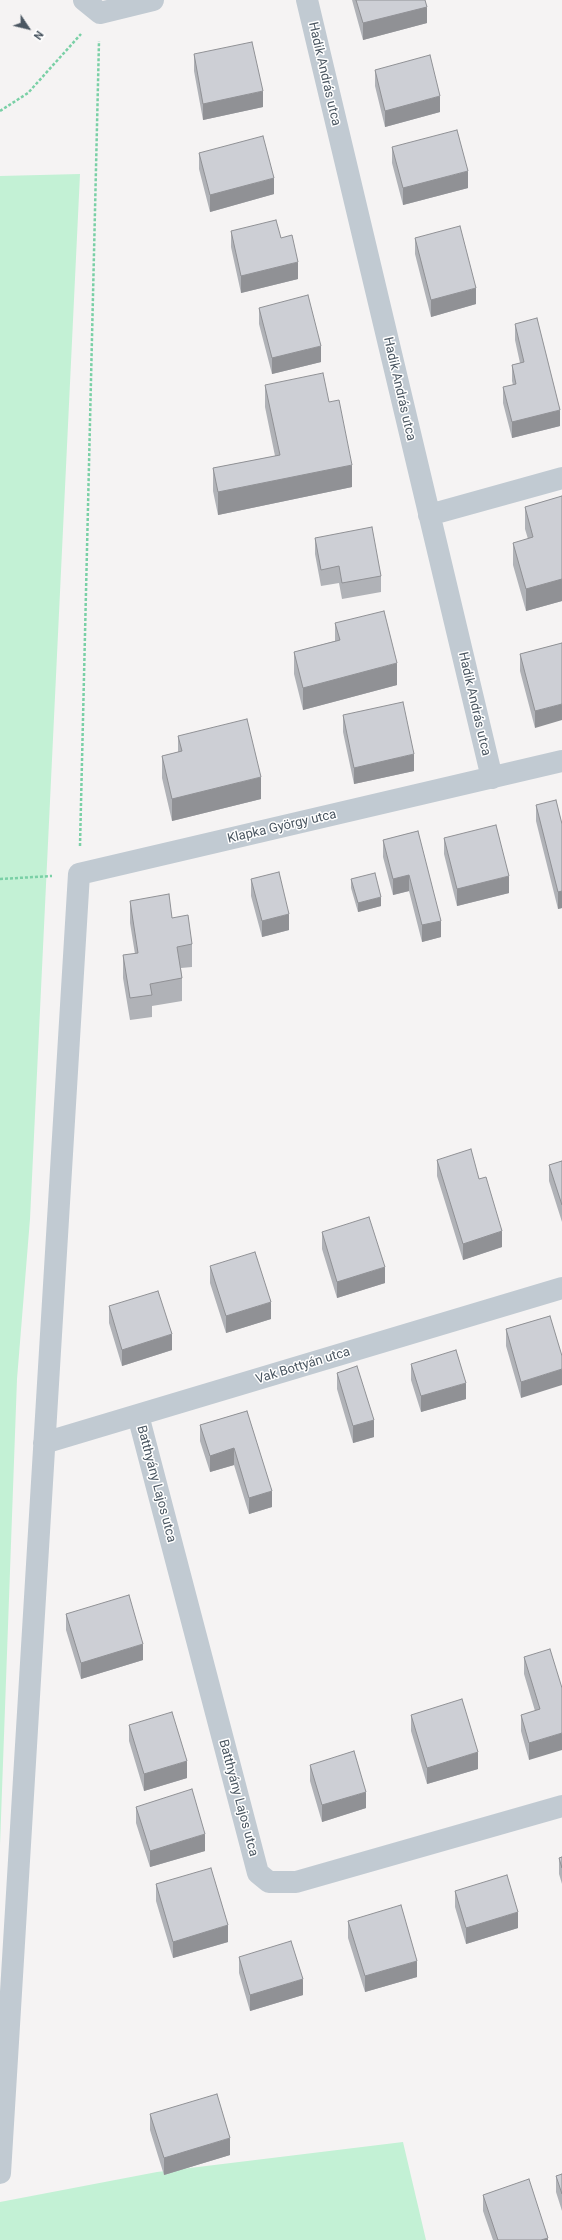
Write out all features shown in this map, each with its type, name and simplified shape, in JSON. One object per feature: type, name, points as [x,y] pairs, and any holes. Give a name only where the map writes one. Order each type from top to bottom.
[{"type":"street","points":[[92,6],[152,0]]},
{"type":"street","name":"Hadik András utca","points":[[307,0],[492,778]]},
{"type":"street","points":[[429,515],[562,478]]},
{"type":"street","name":"Klapka György utca","points":[[79,874],[562,761]]},
{"type":"street","points":[[0,2173],[79,874]]},
{"type":"street","name":"Vak Bottyán utca","points":[[44,1444],[562,1288]]},
{"type":"street","name":"Batthyány Lajos utca","points":[[138,1415],[258,1873],[269,1882],[296,1882],[562,1806]]},
{"type":"path","points":[[0,111],[28,93],[92,6]]},
{"type":"path","points":[[0,879],[79,874],[92,6]]},
{"type":"green space","points":[[80,174],[30,1219],[17,1379],[0,1845],[0,176]]},
{"type":"green space","points":[[403,2142],[426,2240],[0,2240],[0,2202],[157,2172]]},
{"type":"building","points":[[356,0],[425,0],[427,7],[363,23]]},
{"type":"building","points":[[252,42],[263,91],[203,104],[194,54]]},
{"type":"building","points":[[430,55],[440,96],[385,111],[375,70]]},
{"type":"building","points":[[457,130],[468,171],[403,188],[392,147]]},
{"type":"building","points":[[263,136],[274,178],[210,195],[199,153]]},
{"type":"building","points":[[276,220],[281,238],[292,235],[298,262],[241,276],[231,231]]},
{"type":"building","points":[[460,226],[476,288],[431,300],[415,238]]},
{"type":"building","points":[[308,295],[321,346],[272,358],[259,308]]},
{"type":"building","points":[[537,318],[560,410],[512,422],[503,387],[516,384],[512,365],[524,362],[515,324]]},
{"type":"building","points":[[323,373],[329,402],[339,400],[352,465],[218,492],[213,468],[280,455],[265,385]]},
{"type":"building","points":[[562,496],[562,579],[526,589],[513,543],[533,537],[525,507]]},
{"type":"building","points":[[372,527],[381,576],[342,583],[339,566],[321,570],[315,538]]},
{"type":"building","points":[[384,611],[397,663],[303,688],[294,652],[340,640],[335,623]]},
{"type":"building","points":[[562,643],[562,704],[535,711],[520,654]]},
{"type":"building","points":[[403,702],[414,754],[354,768],[343,715]]},
{"type":"building","points":[[247,719],[261,777],[172,799],[162,756],[182,751],[178,736]]},
{"type":"building","points":[[556,800],[562,824],[562,891],[558,892],[536,805]]},
{"type":"building","points":[[496,825],[509,876],[457,889],[444,838]]},
{"type":"building","points":[[418,831],[441,921],[422,925],[409,875],[393,879],[383,840]]},
{"type":"building","points":[[279,872],[289,914],[262,921],[251,879]]},
{"type":"building","points":[[375,873],[381,897],[358,903],[351,879]]},
{"type":"building","points":[[169,894],[172,918],[188,915],[192,944],[177,947],[182,978],[150,984],[152,995],[130,998],[123,955],[138,953],[130,901]]},
{"type":"building","points":[[471,1149],[479,1179],[486,1177],[502,1231],[463,1244],[437,1160]]},
{"type":"building","points":[[562,1161],[562,1205],[549,1165]]},
{"type":"building","points":[[369,1217],[385,1267],[337,1282],[322,1232]]},
{"type":"building","points":[[255,1252],[271,1302],[226,1316],[210,1266]]},
{"type":"building","points":[[158,1291],[172,1334],[122,1350],[109,1306]]},
{"type":"building","points":[[550,1316],[562,1356],[562,1369],[521,1382],[506,1329]]},
{"type":"building","points":[[456,1350],[466,1383],[421,1396],[411,1364]]},
{"type":"building","points":[[357,1366],[374,1420],[353,1426],[337,1373]]},
{"type":"building","points":[[247,1411],[272,1491],[249,1498],[234,1448],[210,1456],[200,1425]]},
{"type":"building","points":[[129,1595],[143,1644],[81,1663],[66,1614]]},
{"type":"building","points":[[550,1649],[562,1688],[562,1733],[529,1743],[521,1715],[540,1709],[524,1657]]},
{"type":"building","points":[[462,1699],[478,1752],[427,1768],[411,1715]]},
{"type":"building","points":[[172,1712],[187,1761],[144,1774],[129,1725]]},
{"type":"building","points":[[354,1751],[366,1792],[322,1805],[310,1765]]},
{"type":"building","points":[[192,1789],[205,1834],[150,1851],[136,1807]]},
{"type":"building","points":[[562,1857],[562,1868],[559,1858]]},
{"type":"building","points":[[211,1868],[228,1925],[173,1942],[156,1884]]},
{"type":"building","points":[[507,1875],[518,1912],[466,1928],[455,1891]]},
{"type":"building","points":[[401,1905],[417,1961],[365,1976],[348,1921]]},
{"type":"building","points":[[291,1941],[303,1979],[250,1995],[239,1957]]},
{"type":"building","points":[[217,2094],[230,2138],[164,2158],[150,2114]]},
{"type":"building","points":[[562,2174],[562,2194],[556,2176]]},
{"type":"building","points":[[529,2179],[548,2238],[541,2240],[498,2240],[483,2195]]}]
